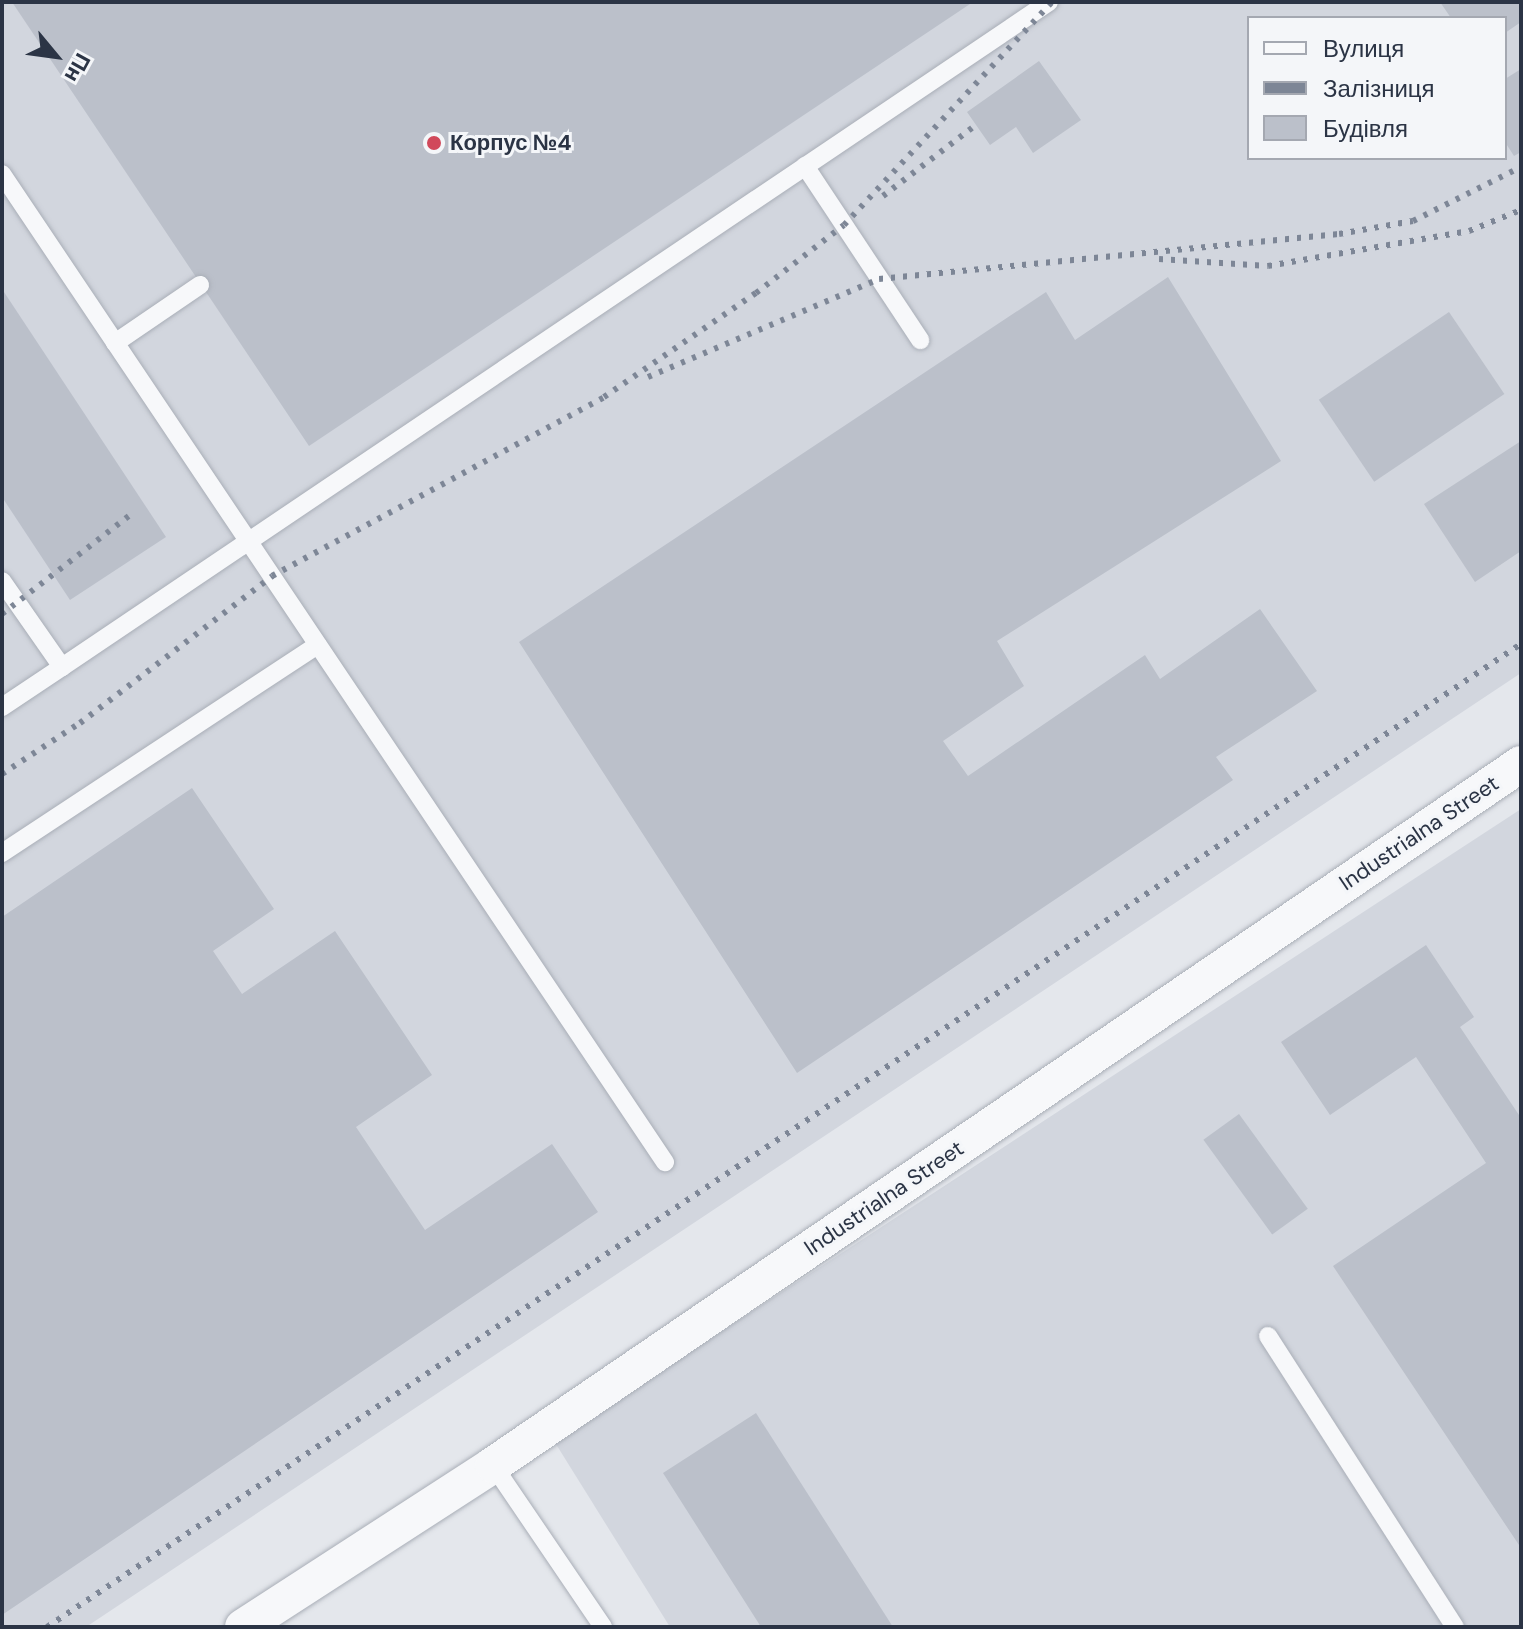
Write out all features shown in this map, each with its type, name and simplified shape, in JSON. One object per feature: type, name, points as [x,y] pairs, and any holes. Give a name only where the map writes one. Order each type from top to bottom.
[{"type":"street","name":"Industrialna Street","points":[[243,1627],[493,1465],[1521,764]]},
{"type":"lane","points":[[2,707],[1049,2]]},
{"type":"lane","points":[[805,166],[920,340]]},
{"type":"lane","points":[[2,174],[665,1162]]},
{"type":"lane","points":[[115,343],[200,285]]},
{"type":"lane","points":[[2,581],[62,667]]},
{"type":"lane","points":[[2,853],[318,645]]},
{"type":"lane","points":[[1268,1336],[1455,1627]]},
{"type":"lane","points":[[493,1465],[603,1627]]},
{"type":"shaded area","points":[[2,2],[1521,2],[1521,673],[86,1627],[2,1627]]},
{"type":"shaded area","points":[[1521,809],[1521,1627],[670,1627],[554,1441]]},
{"type":"building","name":"Корпус №4","points":[[12,2],[973,2],[309,446]]},
{"type":"building","points":[[1440,2],[1521,2],[1521,22],[1507,32],[1507,16],[1450,16]]},
{"type":"building","points":[[1039,61],[1081,120],[1033,153],[1016,127],[990,145],[967,112]]},
{"type":"building","points":[[1521,69],[1521,152],[1514,156],[1507,145],[1507,78]]},
{"type":"building","points":[[1168,277],[1281,461],[997,641],[1024,686],[943,741],[968,776],[1145,655],[1160,679],[1260,609],[1317,691],[1216,757],[1233,780],[797,1073],[519,642],[1046,292],[1075,340]]},
{"type":"building","points":[[2,289],[166,537],[70,600],[2,497]]},
{"type":"building","points":[[1449,312],[1504,394],[1374,482],[1319,400]]},
{"type":"building","points":[[1521,441],[1521,551],[1475,582],[1424,504]]},
{"type":"building","points":[[192,788],[274,909],[213,951],[242,994],[335,931],[432,1075],[356,1127],[425,1230],[552,1144],[598,1212],[2,1615],[2,917]]},
{"type":"building","points":[[1426,945],[1474,1017],[1460,1027],[1521,1118],[1521,1548],[1333,1266],[1486,1163],[1416,1057],[1330,1115],[1281,1042]]},
{"type":"building","points":[[1239,1114],[1308,1209],[1272,1235],[1203,1140]]},
{"type":"building","points":[[756,1413],[893,1627],[761,1627],[663,1473]]},
{"type":"railway","points":[[2,774],[80,723],[272,576],[604,397],[756,293],[844,225],[1052,2]]},
{"type":"railway","points":[[883,196],[976,125]]},
{"type":"railway","points":[[648,377],[879,279],[1339,234],[1413,221],[1521,167]]},
{"type":"railway","points":[[1159,259],[1268,266],[1469,231],[1521,210]]},
{"type":"railway","points":[[2,614],[130,515]]},
{"type":"railway","points":[[47,1627],[1521,644]]},
{"type":"place","name":"Корпус №4","points":[[434,143]]}]
